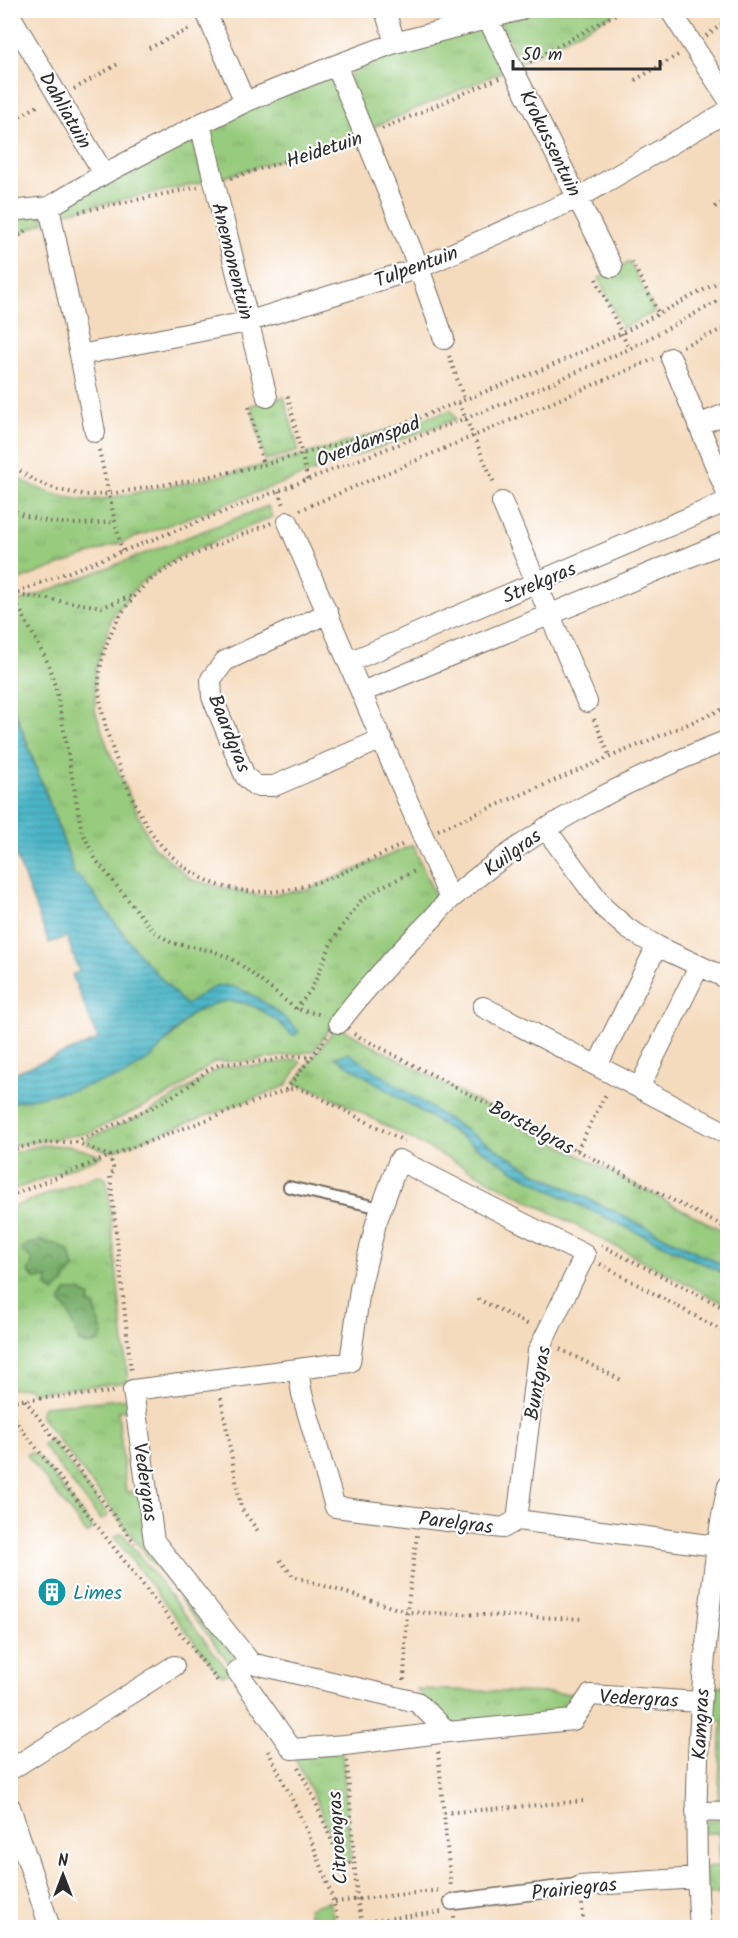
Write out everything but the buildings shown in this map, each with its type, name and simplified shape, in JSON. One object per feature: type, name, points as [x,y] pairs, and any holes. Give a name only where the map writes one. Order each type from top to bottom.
[{"type":"street","points":[[205,10],[245,102]]},
{"type":"street","points":[[385,10],[395,43]]},
{"type":"street","points":[[10,211],[50,213],[104,174],[245,102],[395,43],[520,10]]},
{"type":"street","points":[[670,10],[728,99]]},
{"type":"street","name":"Dahliatuin","points":[[10,15],[104,174]]},
{"type":"street","name":"Krokussentuin","points":[[488,19],[612,267]]},
{"type":"street","points":[[336,65],[419,268],[444,339]]},
{"type":"street","name":"Tulpentuin","points":[[80,355],[247,322],[419,268],[578,198],[728,111]]},
{"type":"street","name":"Anemonentuin","points":[[200,124],[267,397]]},
{"type":"street","points":[[50,213],[95,432]]},
{"type":"street","points":[[675,353],[699,425],[728,499]]},
{"type":"street","points":[[699,425],[728,413]]},
{"type":"street","name":"Strekgras","points":[[349,662],[537,584],[728,499]]},
{"type":"street","points":[[502,502],[587,702]]},
{"type":"street","points":[[288,522],[450,899]]},
{"type":"street","name":"Strekgras","points":[[362,692],[728,541]]},
{"type":"street","name":"Baardgras","points":[[328,613],[225,661],[211,679],[212,697],[245,777],[256,786],[274,786],[382,740]]},
{"type":"street","name":"Kuilgras","points":[[339,1023],[368,985],[450,899],[545,828],[619,787],[728,740]]},
{"type":"street","points":[[545,828],[604,908],[628,928],[657,946],[728,979]]},
{"type":"street","points":[[597,1066],[657,946]]},
{"type":"street","points":[[639,1088],[699,966]]},
{"type":"street","points":[[483,1007],[728,1134]]},
{"type":"street","points":[[133,1390],[350,1362],[360,1289],[381,1208],[399,1160],[585,1255]]},
{"type":"street","name":"Buntgras","points":[[517,1520],[538,1351],[585,1255]]},
{"type":"street","name":"Parelgras","points":[[298,1369],[302,1394],[335,1507],[503,1528],[517,1520],[716,1546]]},
{"type":"street","name":"Vedergras","points":[[133,1390],[154,1541],[251,1663]]},
{"type":"street","name":"Kamgras","points":[[700,1928],[696,1878],[696,1811],[700,1702],[719,1602],[716,1546],[728,1486]]},
{"type":"street","points":[[292,1749],[237,1671],[251,1663],[417,1702],[442,1733]]},
{"type":"street","points":[[10,1770],[174,1666]]},
{"type":"street","name":"Vedergras","points":[[292,1749],[573,1720],[590,1695],[700,1702]]},
{"type":"street","points":[[10,1808],[50,1928]]},
{"type":"street","points":[[696,1811],[728,1812]]},
{"type":"street","name":"Prairiegras","points":[[451,1895],[696,1878]]},
{"type":"lane","points":[[289,1187],[381,1208]]},
{"type":"path","name":"Heidetuin","points":[[10,243],[22,231],[50,213],[214,184],[365,136],[515,70],[623,10]]},
{"type":"path","points":[[10,122],[118,64]]},
{"type":"path","points":[[716,207],[728,200]]},
{"type":"path","points":[[629,349],[595,277],[630,258],[659,314]]},
{"type":"path","points":[[10,464],[33,480],[58,490],[86,495],[108,494],[193,480],[263,465],[387,430],[465,401],[551,366],[622,333],[728,277]]},
{"type":"path","name":"Overdamspad","points":[[11,593],[466,419],[629,349],[728,296]]},
{"type":"path","points":[[675,353],[728,327]]},
{"type":"path","points":[[444,339],[465,401]]},
{"type":"path","points":[[263,465],[248,401],[287,393],[308,481]]},
{"type":"path","points":[[459,403],[502,502]]},
{"type":"path","points":[[95,432],[122,552]]},
{"type":"path","points":[[10,509],[30,519],[63,524],[114,522]]},
{"type":"path","points":[[11,593],[103,607],[136,594]]},
{"type":"path","points":[[11,593],[49,665],[57,693],[82,832],[96,860],[153,930],[172,943],[213,951],[228,957],[296,1010],[313,987],[330,946],[361,901],[381,887],[420,869]]},
{"type":"path","points":[[587,702],[610,757]]},
{"type":"path","points":[[423,836],[728,707]]},
{"type":"path","name":"Borstelgras","points":[[296,1010],[331,1016],[351,1032],[728,1228]]},
{"type":"path","points":[[286,1090],[339,1023]]},
{"type":"path","points":[[10,1150],[41,1143],[76,1142],[153,1107],[221,1064],[268,1061],[292,1056],[311,1057]]},
{"type":"path","points":[[577,1150],[615,1076]]},
{"type":"path","points":[[10,1401],[133,1390],[110,1175],[114,1171],[110,1156],[76,1142]]},
{"type":"path","points":[[585,1255],[728,1334]]},
{"type":"path","points":[[478,1299],[624,1382]]},
{"type":"path","points":[[218,1379],[241,1508],[258,1531]]},
{"type":"path","points":[[25,1400],[140,1550]]},
{"type":"path","points":[[403,1699],[407,1612],[419,1517]]},
{"type":"path","points":[[280,1560],[293,1576],[407,1612],[584,1619]]},
{"type":"path","points":[[362,1925],[453,1911],[444,1813],[442,1733]]},
{"type":"path","name":"Citroengras","points":[[345,1745],[357,1899],[362,1925]]},
{"type":"path","points":[[292,1749],[292,1757],[313,1796],[341,1863],[355,1863]]},
{"type":"path","points":[[444,1813],[584,1801]]},
{"type":"path","points":[[334,1902],[451,1895]]},
{"type":"green space","points":[[545,11],[619,11],[519,63],[500,21]]},
{"type":"green space","points":[[472,27],[486,30],[506,70],[369,129],[350,81],[353,62]]},
{"type":"green space","points":[[329,73],[359,135],[218,179],[208,125]]},
{"type":"green space","points":[[190,134],[204,182],[62,213],[61,205]]},
{"type":"green space","points":[[43,211],[45,222],[16,235],[11,241],[11,214]]},
{"type":"green space","points":[[630,262],[655,312],[622,328],[599,278]]},
{"type":"green space","points":[[284,397],[299,451],[265,460],[251,405]]},
{"type":"green space","points":[[451,410],[456,419],[11,583],[11,473],[34,487],[60,496],[87,500],[107,498],[193,482],[267,464]]},
{"type":"green space","points":[[268,506],[272,517],[178,557],[138,585],[112,617],[95,671],[95,710],[109,751],[152,845],[192,880],[259,896],[307,890],[413,845],[435,896],[427,916],[334,1022],[314,1051],[253,1061],[214,1062],[176,1091],[89,1133],[11,1147],[11,1103],[170,1039],[191,1014],[214,1004],[227,1001],[243,1003],[256,1007],[280,1023],[292,1035],[296,1029],[248,992],[202,995],[186,1006],[142,958],[81,878],[74,875],[11,699],[11,605]]},
{"type":"green space","points":[[337,1026],[727,1233],[727,1267],[534,1172],[446,1118],[336,1057],[513,1170],[571,1201],[727,1275],[727,1305],[324,1093],[294,1083]]},
{"type":"green space","points":[[297,1059],[301,1062],[286,1086],[110,1152],[87,1144],[87,1139],[150,1112],[222,1067],[261,1066]]},
{"type":"green space","points":[[42,1145],[71,1146],[102,1156],[11,1191],[11,1153]]},
{"type":"green space","points":[[98,1175],[103,1176],[107,1181],[128,1382],[30,1393],[29,1388],[11,1389],[11,1208]]},
{"type":"green space","points":[[41,1241],[58,1245],[70,1252],[74,1268],[54,1292],[47,1287],[48,1278],[36,1279],[28,1272],[33,1261],[22,1249],[28,1244]]},
{"type":"green space","points":[[67,1291],[80,1291],[90,1297],[89,1304],[94,1306],[103,1335],[98,1342],[86,1345],[79,1342],[69,1313],[60,1302]]},
{"type":"green space","points":[[132,1398],[131,1410],[118,1411],[126,1492],[140,1491],[147,1540],[238,1661],[234,1669],[40,1416],[43,1406]]},
{"type":"green space","points":[[50,1439],[108,1515],[101,1520],[42,1445]]},
{"type":"green space","points":[[30,1452],[37,1455],[93,1528],[87,1534],[27,1455]]},
{"type":"green space","points":[[122,1533],[229,1672],[227,1674],[222,1675],[217,1671],[114,1537]]},
{"type":"green space","points":[[724,1680],[727,1680],[727,1805],[718,1805],[722,1721],[708,1720],[711,1685],[723,1686]]},
{"type":"green space","points":[[416,1689],[580,1694],[558,1715],[449,1726]]},
{"type":"green space","points":[[342,1751],[351,1859],[349,1862],[341,1861],[318,1804],[294,1757]]},
{"type":"green space","points":[[727,1819],[727,1901],[721,1901],[720,1893],[706,1894],[705,1867],[719,1866],[719,1833],[704,1833],[708,1820]]},
{"type":"green space","points":[[329,1901],[336,1927],[311,1927],[308,1908]]},
{"type":"water","points":[[11,701],[74,875],[81,878],[142,958],[186,1005],[210,989],[228,986],[262,1001],[284,1017],[299,1032],[292,1035],[280,1023],[256,1007],[227,1001],[214,1004],[191,1014],[151,1058],[123,1076],[11,1103],[11,1074],[98,1040],[72,975],[79,972],[67,937],[49,943],[11,843]]},
{"type":"water","points":[[349,1053],[446,1118],[534,1172],[727,1267],[727,1275],[571,1201],[513,1170],[335,1057]]},
{"type":"place","name":"Limes","points":[[52,1592]]}]
